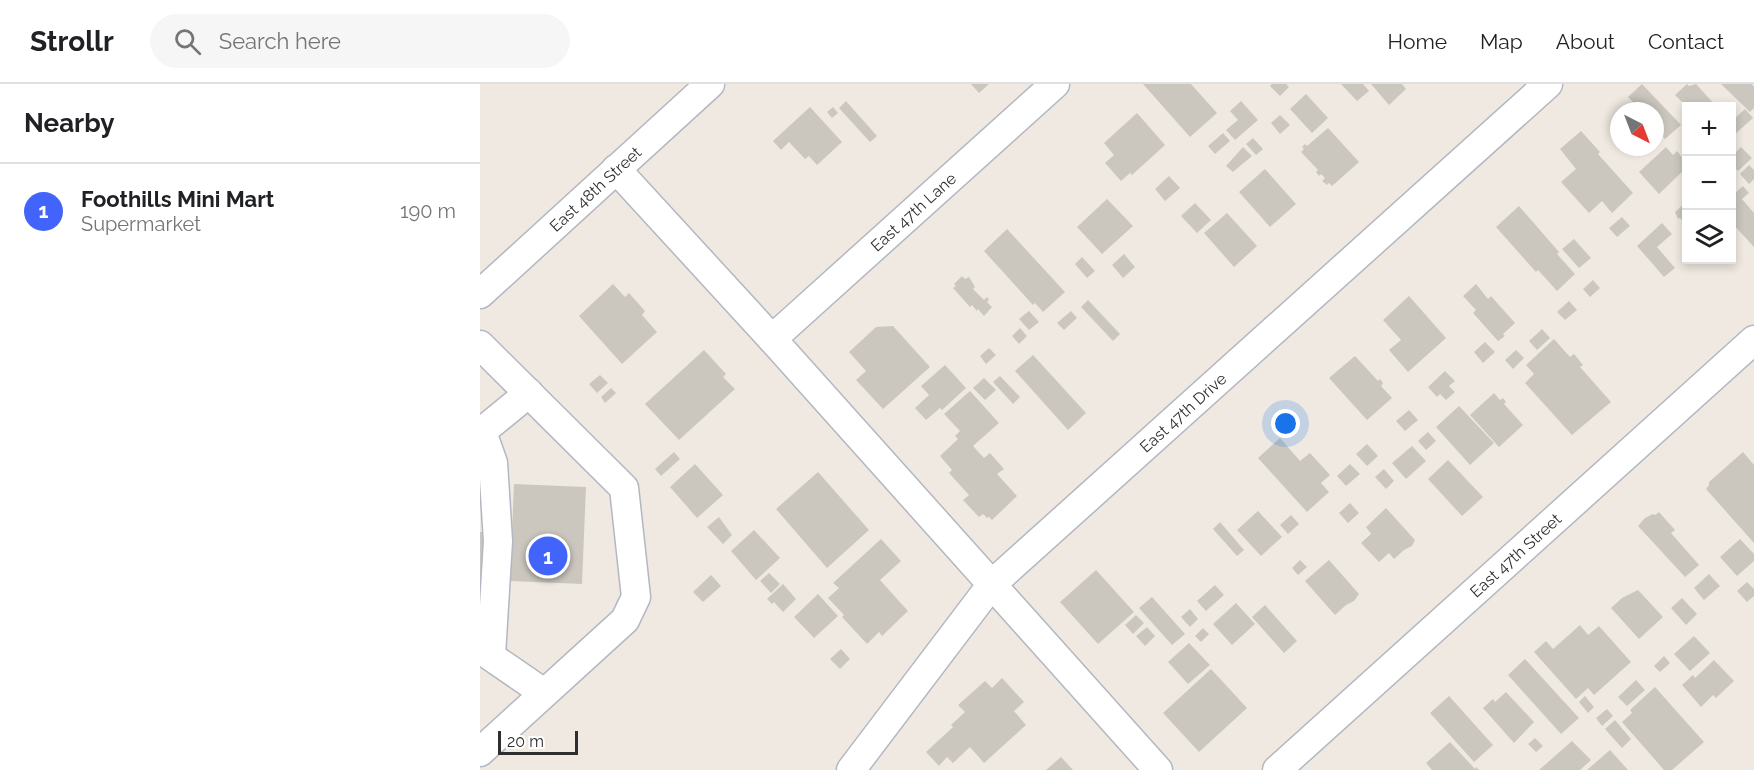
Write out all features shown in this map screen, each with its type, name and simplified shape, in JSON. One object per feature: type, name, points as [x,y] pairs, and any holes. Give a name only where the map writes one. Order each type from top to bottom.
[{"type":"street","name":"East 48th Street","points":[[480,294],[710,84]]},
{"type":"street","name":"East 47th Lane","points":[[772,339],[1055,84]]},
{"type":"street","name":"East 47th Drive","points":[[851,770],[992,584],[1548,84]]},
{"type":"street","points":[[616,169],[772,339],[1158,770]]},
{"type":"street","name":"East 47th Street","points":[[1277,770],[1754,340]]},
{"type":"street","points":[[480,345],[624,489],[636,597],[625,620],[480,752]]},
{"type":"street","points":[[529,393],[481,432],[494,464],[498,541],[486,652],[543,693]]},
{"type":"building","points":[[971,84],[989,84],[979,93]]},
{"type":"building","points":[[1143,84],[1191,84],[1217,113],[1190,137]]},
{"type":"building","points":[[1286,84],[1289,87],[1280,96],[1270,86]]},
{"type":"building","points":[[1341,84],[1363,84],[1369,91],[1357,101]]},
{"type":"building","points":[[1371,84],[1402,84],[1406,89],[1389,105]]},
{"type":"building","points":[[1642,84],[1659,102],[1633,102],[1628,97]]},
{"type":"building","points":[[1687,84],[1689,86],[1696,84],[1712,102],[1682,102],[1675,95]]},
{"type":"building","points":[[1721,84],[1752,84],[1754,108],[1750,112]]},
{"type":"building","points":[[1306,94],[1328,118],[1312,133],[1290,109]]},
{"type":"building","points":[[846,101],[877,136],[870,142],[839,108]]},
{"type":"building","points":[[1241,101],[1258,120],[1235,140],[1226,130],[1238,120],[1230,111]]},
{"type":"building","points":[[810,107],[842,142],[817,165],[809,156],[805,159],[789,142],[781,150],[773,141]]},
{"type":"building","points":[[833,107],[838,113],[832,118],[827,112]]},
{"type":"building","points":[[1664,107],[1681,125],[1664,138]]},
{"type":"building","points":[[1745,109],[1753,118],[1736,133],[1736,117]]},
{"type":"building","points":[[1137,113],[1165,145],[1132,175],[1130,173],[1121,181],[1105,163],[1114,155],[1104,143]]},
{"type":"building","points":[[1280,115],[1290,125],[1280,134],[1271,123]]},
{"type":"building","points":[[1328,128],[1359,162],[1332,186],[1322,181],[1325,178],[1321,174],[1319,176],[1316,172],[1318,170],[1301,152],[1305,144],[1307,146]]},
{"type":"building","points":[[1581,131],[1633,193],[1612,213],[1602,201],[1589,213],[1561,182],[1576,169],[1560,149]]},
{"type":"building","points":[[1223,133],[1230,141],[1215,154],[1208,146]]},
{"type":"building","points":[[1253,138],[1263,149],[1256,155],[1246,144]]},
{"type":"building","points":[[1243,147],[1252,156],[1233,172],[1226,166]]},
{"type":"building","points":[[1666,147],[1673,155],[1677,151],[1682,157],[1682,172],[1659,194],[1639,172],[1656,156],[1664,156]]},
{"type":"building","points":[[1741,147],[1752,158],[1738,171],[1736,169],[1736,152]]},
{"type":"building","points":[[1749,165],[1754,170],[1754,179],[1749,184],[1740,174]]},
{"type":"building","points":[[1265,169],[1296,204],[1270,227],[1239,192]]},
{"type":"building","points":[[1169,176],[1180,188],[1165,201],[1155,189]]},
{"type":"building","points":[[1743,186],[1749,193],[1742,199],[1754,213],[1754,247],[1736,227],[1736,192]]},
{"type":"building","points":[[1107,199],[1133,226],[1102,254],[1077,227]]},
{"type":"building","points":[[1195,203],[1211,220],[1197,233],[1181,216]]},
{"type":"building","points":[[1519,206],[1575,274],[1557,291],[1538,270],[1536,272],[1496,227]]},
{"type":"building","points":[[1682,206],[1682,220],[1678,219],[1675,212]]},
{"type":"building","points":[[1227,213],[1257,246],[1234,267],[1204,233]]},
{"type":"building","points":[[1622,217],[1630,226],[1617,237],[1609,228]]},
{"type":"building","points":[[1662,223],[1672,234],[1657,247],[1675,268],[1664,277],[1637,246]]},
{"type":"building","points":[[1007,229],[1065,292],[1043,312],[1035,303],[1033,305],[984,251]]},
{"type":"building","points":[[1574,239],[1591,258],[1579,268],[1562,249]]},
{"type":"building","points":[[1124,254],[1135,267],[1123,278],[1112,265]]},
{"type":"building","points":[[1082,257],[1095,271],[1087,278],[1075,264]]},
{"type":"building","points":[[962,276],[965,279],[969,277],[975,287],[973,289],[984,300],[987,297],[989,300],[987,302],[992,307],[984,316],[972,305],[970,307],[953,288]]},
{"type":"building","points":[[1593,280],[1600,288],[1590,297],[1583,289]]},
{"type":"building","points":[[613,284],[625,297],[629,293],[645,311],[642,315],[657,332],[622,364],[579,316]]},
{"type":"building","points":[[1476,284],[1488,299],[1491,296],[1515,323],[1498,341],[1473,313],[1476,310],[1463,296]]},
{"type":"building","points":[[1409,296],[1446,338],[1408,372],[1389,350],[1401,340],[1383,320]]},
{"type":"building","points":[[1088,300],[1120,334],[1113,341],[1081,307]]},
{"type":"building","points":[[1569,301],[1577,310],[1565,320],[1557,312]]},
{"type":"building","points":[[1029,311],[1039,322],[1029,330],[1019,319]]},
{"type":"building","points":[[1071,311],[1077,318],[1064,330],[1057,323]]},
{"type":"building","points":[[893,326],[930,367],[883,409],[856,380],[866,371],[849,352],[876,327]]},
{"type":"building","points":[[1020,328],[1027,336],[1019,344],[1012,336]]},
{"type":"building","points":[[1542,329],[1550,338],[1537,350],[1529,341]]},
{"type":"building","points":[[1554,339],[1570,357],[1574,354],[1583,365],[1580,367],[1611,402],[1572,435],[1525,383],[1534,374],[1526,365]]},
{"type":"building","points":[[1485,342],[1495,352],[1483,363],[1474,352]]},
{"type":"building","points":[[989,348],[996,355],[986,364],[980,356]]},
{"type":"building","points":[[704,350],[726,374],[723,377],[735,389],[679,440],[645,404]]},
{"type":"building","points":[[1516,350],[1524,358],[1513,369],[1505,360]]},
{"type":"building","points":[[1033,355],[1086,413],[1068,430],[1015,371]]},
{"type":"building","points":[[1355,356],[1378,381],[1380,379],[1383,383],[1381,386],[1392,398],[1367,420],[1329,378]]},
{"type":"building","points":[[945,365],[966,388],[942,410],[940,408],[926,420],[915,408],[929,395],[921,386]]},
{"type":"building","points":[[1445,371],[1455,381],[1449,386],[1455,392],[1446,400],[1440,394],[1437,397],[1428,387]]},
{"type":"building","points":[[600,375],[608,383],[597,393],[589,384]]},
{"type":"building","points":[[1000,376],[1020,397],[1013,404],[993,382]]},
{"type":"building","points":[[984,378],[996,390],[985,400],[973,388]]},
{"type":"building","points":[[611,388],[616,393],[605,403],[601,397]]},
{"type":"building","points":[[970,391],[999,423],[973,446],[984,458],[990,453],[1004,469],[997,474],[1017,496],[992,520],[983,514],[979,517],[963,500],[969,495],[949,473],[952,470],[940,456],[958,439],[955,436],[960,431],[944,414]]},
{"type":"building","points":[[1494,393],[1500,400],[1503,398],[1506,402],[1504,404],[1523,425],[1499,447],[1470,415]]},
{"type":"building","points":[[1459,406],[1494,443],[1470,465],[1436,427]]},
{"type":"building","points":[[1409,410],[1418,420],[1405,431],[1396,421]]},
{"type":"building","points":[[1428,432],[1436,441],[1426,450],[1418,441]]},
{"type":"building","points":[[1280,438],[1300,461],[1310,453],[1330,475],[1321,483],[1329,492],[1307,512],[1258,458]]},
{"type":"building","points":[[1367,444],[1378,456],[1367,466],[1356,454]]},
{"type":"building","points":[[1412,446],[1426,461],[1406,479],[1392,463]]},
{"type":"building","points":[[674,452],[680,459],[661,476],[655,469]]},
{"type":"building","points":[[1743,452],[1754,465],[1754,543],[1706,489],[1709,482]]},
{"type":"building","points":[[1448,460],[1483,497],[1462,516],[1428,479]]},
{"type":"building","points":[[695,464],[723,495],[697,518],[670,487]]},
{"type":"building","points":[[1350,464],[1360,474],[1346,486],[1337,476]]},
{"type":"building","points":[[1384,469],[1394,481],[1386,489],[1375,477]]},
{"type":"building","points":[[818,472],[869,530],[827,568],[776,509]]},
{"type":"building","points":[[514,484],[586,487],[582,584],[510,581]]},
{"type":"building","points":[[1350,503],[1359,513],[1348,523],[1339,513]]},
{"type":"building","points":[[1386,508],[1415,540],[1412,546],[1394,559],[1389,553],[1379,562],[1361,543],[1371,534],[1366,527]]},
{"type":"building","points":[[1258,511],[1282,537],[1261,556],[1237,530]]},
{"type":"building","points":[[1659,512],[1675,530],[1671,533],[1699,565],[1685,577],[1638,526],[1645,518]]},
{"type":"building","points":[[1291,515],[1299,524],[1288,534],[1280,525]]},
{"type":"building","points":[[719,517],[732,535],[723,544],[707,527]]},
{"type":"building","points":[[1220,522],[1244,550],[1237,556],[1213,529]]},
{"type":"building","points":[[754,530],[780,558],[756,580],[731,551]]},
{"type":"building","points":[[480,532],[484,532],[482,582],[480,582]]},
{"type":"building","points":[[881,539],[901,561],[880,580],[908,611],[882,636],[879,632],[867,644],[828,598],[839,588],[833,583]]},
{"type":"building","points":[[1740,539],[1754,554],[1754,561],[1737,576],[1720,557]]},
{"type":"building","points":[[1300,560],[1307,567],[1298,575],[1292,568]]},
{"type":"building","points":[[1329,560],[1359,594],[1354,601],[1335,615],[1305,581]]},
{"type":"building","points":[[1096,570],[1134,612],[1098,644],[1060,602]]},
{"type":"building","points":[[769,573],[780,584],[771,593],[760,581]]},
{"type":"building","points":[[1709,574],[1720,586],[1704,600],[1694,588]]},
{"type":"building","points":[[711,575],[721,586],[703,602],[693,592]]},
{"type":"building","points":[[1747,582],[1754,589],[1754,596],[1747,602],[1737,591]]},
{"type":"building","points":[[783,584],[796,599],[783,612],[774,602],[772,604],[767,599]]},
{"type":"building","points":[[1215,585],[1224,595],[1206,611],[1197,601]]},
{"type":"building","points":[[1638,590],[1663,617],[1639,639],[1611,608],[1622,598]]},
{"type":"building","points":[[818,594],[838,616],[814,638],[794,617]]},
{"type":"building","points":[[1152,597],[1185,634],[1172,645],[1139,608]]},
{"type":"building","points":[[1682,598],[1697,614],[1686,625],[1671,608]]},
{"type":"building","points":[[1236,603],[1255,624],[1232,645],[1213,624]]},
{"type":"building","points":[[1265,605],[1297,641],[1284,653],[1252,617]]},
{"type":"building","points":[[1190,609],[1198,619],[1190,627],[1181,617]]},
{"type":"building","points":[[1136,615],[1144,623],[1133,634],[1125,625]]},
{"type":"building","points":[[1580,625],[1588,635],[1599,626],[1631,662],[1594,695],[1588,688],[1576,699],[1534,652],[1546,641],[1553,649]]},
{"type":"building","points":[[1147,627],[1155,636],[1145,646],[1136,636]]},
{"type":"building","points":[[1203,628],[1209,634],[1201,642],[1195,636]]},
{"type":"building","points":[[1694,636],[1710,653],[1690,671],[1674,654]]},
{"type":"building","points":[[1189,643],[1210,665],[1188,684],[1168,662]]},
{"type":"building","points":[[841,649],[850,659],[840,669],[830,659]]},
{"type":"building","points":[[1664,656],[1670,663],[1660,672],[1654,666]]},
{"type":"building","points":[[1525,659],[1579,718],[1561,734],[1508,675]]},
{"type":"building","points":[[1714,660],[1734,681],[1716,698],[1713,695],[1701,707],[1682,685],[1693,675],[1695,678]]},
{"type":"building","points":[[1211,669],[1247,708],[1199,752],[1163,713]]},
{"type":"building","points":[[1002,678],[1024,702],[1014,711],[1026,725],[984,763],[970,747],[953,763],[947,757],[939,766],[926,752],[953,727],[951,725],[965,712],[958,705],[985,681],[992,688]]},
{"type":"building","points":[[1636,680],[1645,690],[1627,706],[1618,697]]},
{"type":"building","points":[[1655,687],[1704,742],[1672,770],[1664,770],[1622,722],[1632,713],[1630,710]]},
{"type":"building","points":[[1506,692],[1534,722],[1514,743],[1483,708],[1493,699],[1495,702]]},
{"type":"building","points":[[1449,696],[1493,745],[1474,762],[1430,713]]},
{"type":"building","points":[[1585,696],[1594,707],[1588,713],[1579,702]]},
{"type":"building","points":[[1607,709],[1613,716],[1602,726],[1596,718]]},
{"type":"building","points":[[1615,720],[1631,739],[1622,748],[1605,729]]},
{"type":"building","points":[[1535,738],[1543,746],[1536,752],[1528,744]]},
{"type":"building","points":[[1572,741],[1591,760],[1580,770],[1539,770]]},
{"type":"building","points":[[1450,742],[1475,769],[1476,767],[1479,770],[1432,770],[1426,763]]},
{"type":"building","points":[[1610,750],[1628,770],[1587,770]]},
{"type":"building","points":[[1061,757],[1073,770],[1046,770]]},
{"type":"place","name":"Foothills Mini Mart","points":[[548,556]]}]
